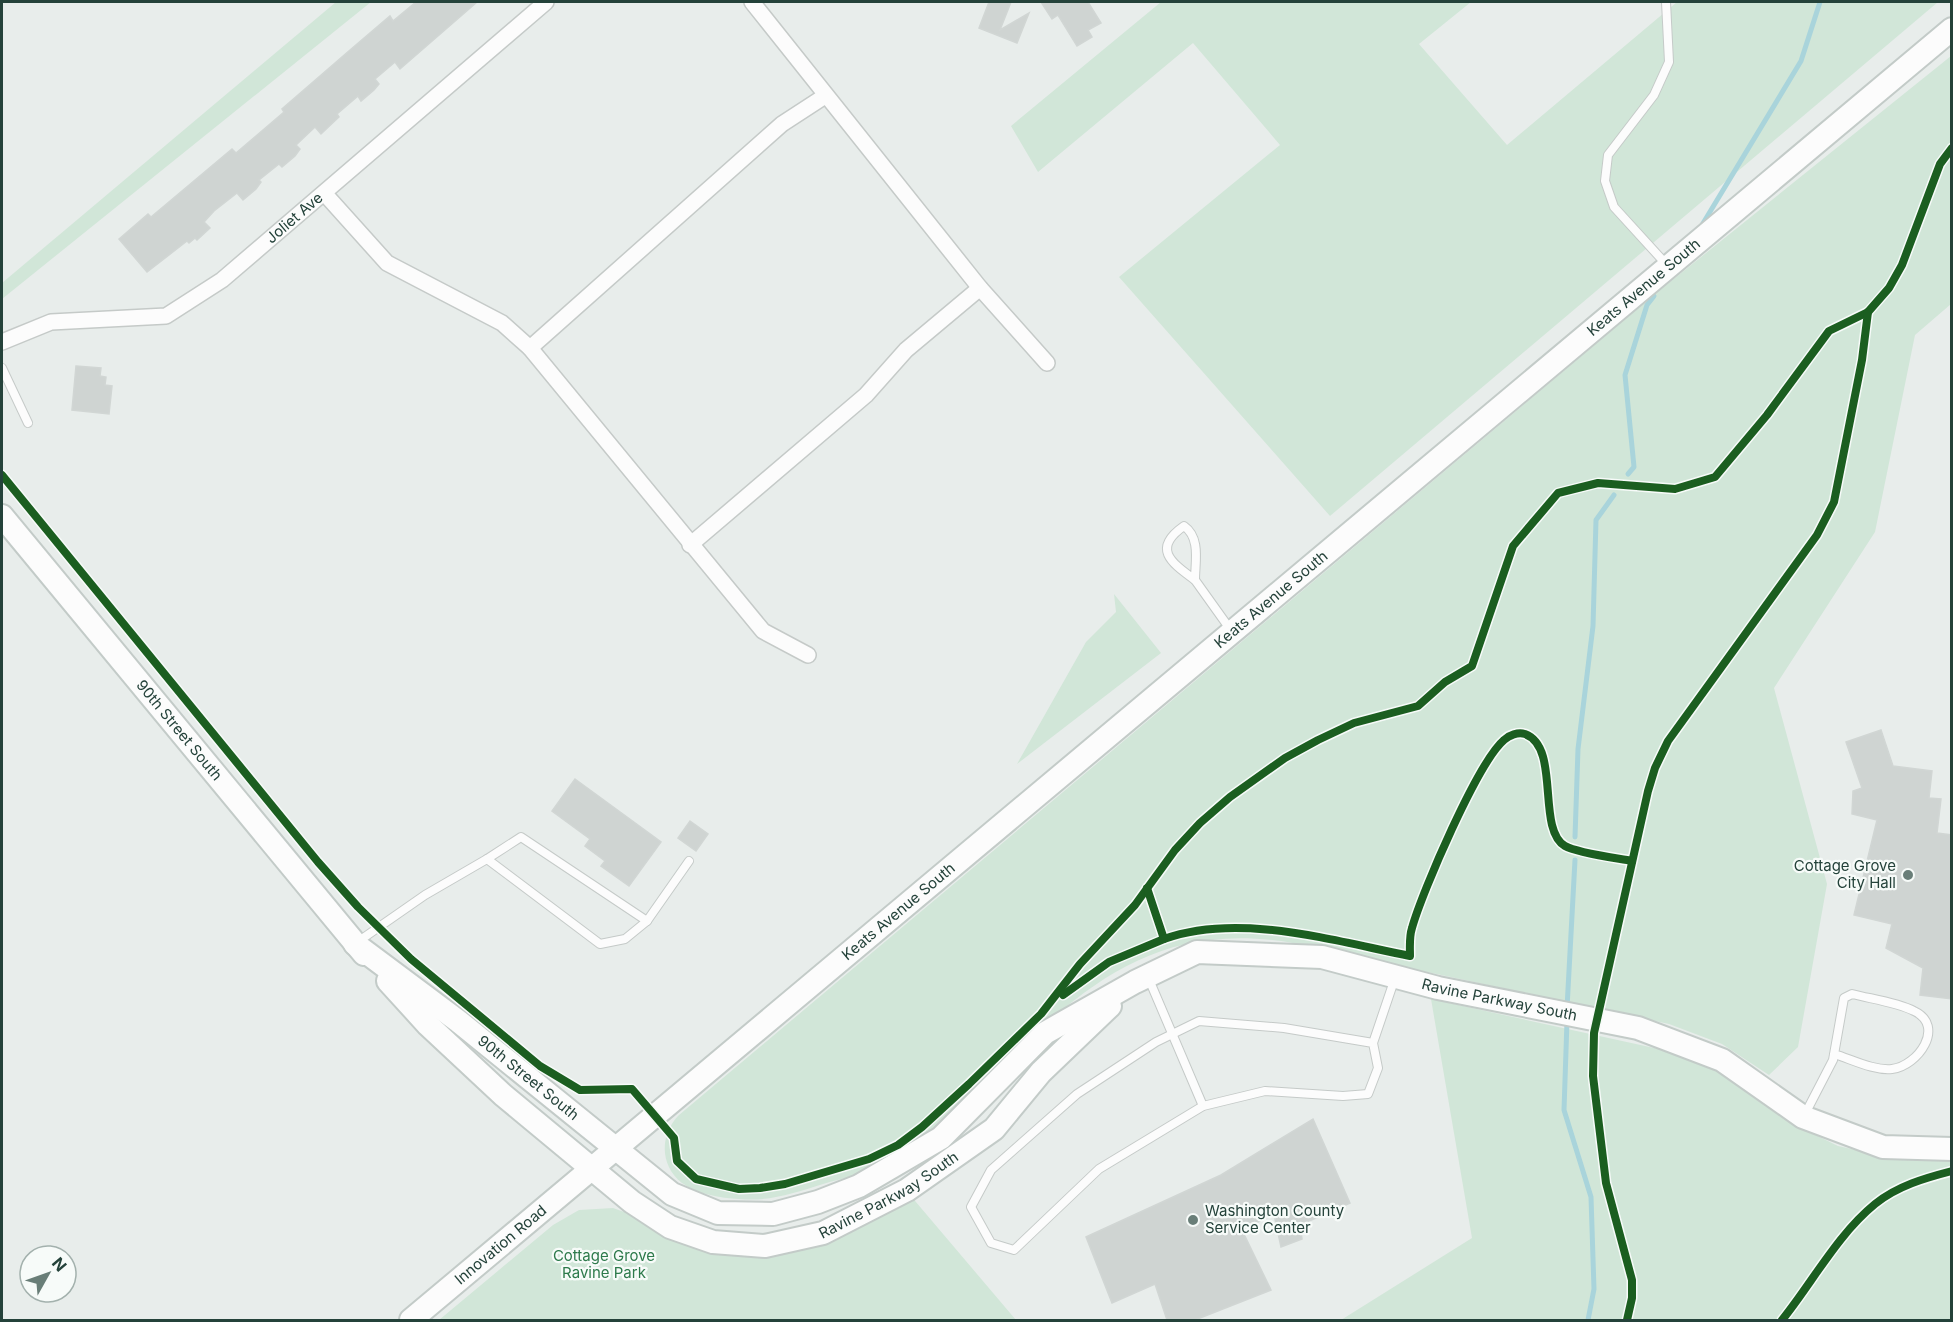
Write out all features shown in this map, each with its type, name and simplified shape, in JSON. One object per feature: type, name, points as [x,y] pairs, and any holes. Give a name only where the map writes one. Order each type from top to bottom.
[{"type":"street","name":"Joliet Ave","points":[[2,342],[51,322],[166,316],[222,280],[325,194],[546,2]]},
{"type":"street","points":[[752,2],[980,288],[1047,363]]},
{"type":"street","name":"Keats Avenue South","points":[[590,1169],[1952,29]]},
{"type":"street","points":[[530,348],[782,124],[825,96]]},
{"type":"street","points":[[325,194],[387,262],[502,323],[530,348],[763,631],[808,655]]},
{"type":"street","points":[[690,545],[866,395],[906,350],[980,288]]},
{"type":"street","name":"90th Street South","points":[[2,516],[355,944],[428,1025],[504,1095],[590,1169]]},
{"type":"street","name":"90th Street South","points":[[355,944],[458,1021],[615,1149]]},
{"type":"street","name":"Ravine Parkway South","points":[[615,1149],[672,1194],[718,1213],[773,1214],[819,1202],[859,1186],[941,1138],[1045,1033],[1142,979],[1197,952],[1322,957],[1438,988],[1638,1028],[1722,1060],[1803,1117],[1883,1147],[1952,1149]]},
{"type":"street","name":"Ravine Parkway South","points":[[590,1169],[632,1202],[670,1227],[713,1242],[765,1246],[823,1233],[907,1190],[994,1129],[1041,1072],[1142,979]]},
{"type":"street","name":"Innovation Road","points":[[411,1320],[590,1169]]},
{"type":"lane","points":[[1666,2],[1669,62],[1654,95],[1608,155],[1605,181],[1614,207],[1669,268]]},
{"type":"lane","points":[[2,368],[28,423]]},
{"type":"lane","points":[[1195,580],[1195,540],[1191,531],[1184,526],[1173,534],[1167,544],[1166,553],[1173,564],[1195,580],[1232,633]]},
{"type":"lane","points":[[355,944],[425,895],[522,837],[648,921]]},
{"type":"lane","points":[[487,859],[600,944],[626,939],[648,921],[689,861]]},
{"type":"lane","points":[[1373,1043],[1284,1028],[1199,1021],[1171,1035],[1077,1094],[991,1170],[971,1207],[991,1243],[1014,1250],[1099,1170],[1203,1106],[1265,1091],[1343,1096],[1368,1094],[1378,1068],[1373,1043],[1396,977]]},
{"type":"lane","points":[[1142,979],[1171,1035],[1203,1106]]},
{"type":"lane","points":[[1803,1117],[1834,1054],[1844,998],[1852,994],[1915,1011],[1927,1023],[1929,1037],[1920,1053],[1905,1065],[1891,1069],[1834,1054]]},
{"type":"green space","points":[[336,2],[371,2],[2,299],[2,283]]},
{"type":"green space","points":[[1161,2],[1471,2],[1419,44],[1507,145],[1677,2],[1938,2],[1330,516],[1119,277],[1280,145],[1193,43],[1038,172],[1011,126]]},
{"type":"green space","points":[[1951,56],[1951,304],[1915,335],[1875,532],[1774,688],[1827,884],[1798,1047],[1769,1075],[1722,1044],[1669,1024],[1293,943],[1240,938],[1192,943],[1150,955],[1111,975],[1075,1000],[1040,1029],[917,1144],[884,1166],[792,1193],[750,1200],[709,1195],[688,1187],[674,1176],[666,1159],[665,1149],[668,1131],[679,1115],[1660,290]]},
{"type":"green space","points":[[1114,594],[1161,653],[1017,764],[1086,642],[1116,612]]},
{"type":"green space","points":[[1431,999],[1677,1053],[1710,1067],[1787,1121],[1838,1146],[1893,1158],[1951,1157],[1951,1320],[1341,1320],[1472,1238]]},
{"type":"green space","name":"Cottage Grove Ravine Park","points":[[910,1195],[1016,1320],[439,1320],[553,1225],[579,1210],[613,1208],[733,1251]]},
{"type":"building","points":[[416,2],[477,2],[400,69],[395,62],[375,79],[379,84],[374,90],[361,101],[358,96],[337,114],[339,117],[321,134],[315,127],[296,145],[300,149],[295,156],[282,167],[279,164],[259,180],[261,182],[256,189],[243,200],[237,193],[214,211],[204,222],[210,228],[197,240],[195,238],[189,243],[187,241],[147,272],[119,239],[148,214],[151,217],[232,149],[236,153],[284,112],[282,109],[390,16],[393,21]]},
{"type":"building","points":[[989,2],[1011,2],[1000,30],[1029,13],[1017,43],[979,28]]},
{"type":"building","points":[[1041,2],[1088,2],[1101,23],[1088,30],[1092,37],[1077,46],[1058,15],[1052,19]]},
{"type":"building","points":[[76,366],[101,368],[100,376],[106,377],[105,385],[112,386],[109,414],[72,410]]},
{"type":"building","name":"Cottage Grove City Hall","points":[[1881,730],[1893,766],[1932,771],[1929,798],[1941,799],[1937,833],[1952,835],[1952,999],[1920,995],[1923,968],[1886,948],[1892,924],[1854,915],[1877,820],[1852,814],[1853,791],[1862,788],[1846,742]]},
{"type":"building","points":[[575,779],[661,842],[629,886],[601,866],[605,861],[585,846],[590,839],[552,811]]},
{"type":"building","points":[[690,821],[708,834],[696,851],[678,838]]},
{"type":"building","name":"Washington County Service Center","points":[[1313,1119],[1350,1203],[1300,1225],[1302,1239],[1281,1247],[1274,1214],[1242,1230],[1271,1290],[1195,1320],[1167,1320],[1155,1284],[1112,1303],[1086,1237],[1221,1175]]},
{"type":"waterway","points":[[1702,225],[1801,61],[1820,2]]},
{"type":"waterway","points":[[1628,474],[1634,467],[1625,375],[1647,305],[1654,296]]},
{"type":"waterway","points":[[1575,837],[1578,749],[1593,626],[1596,520],[1614,495]]},
{"type":"waterway","points":[[1567,1008],[1575,860]]},
{"type":"waterway","points":[[1567,1021],[1564,1110],[1591,1197],[1594,1289],[1588,1320]]},
{"type":"cycle path","points":[[2,475],[318,862],[358,907],[411,959],[540,1066],[580,1090],[632,1089],[674,1138],[677,1161],[696,1179],[739,1189],[785,1184],[869,1159],[898,1145],[922,1127],[1041,1014],[1080,964],[1135,905],[1175,850],[1200,823],[1230,797],[1285,758],[1318,740],[1354,723],[1418,706],[1445,682],[1472,666],[1513,546],[1558,493],[1598,483],[1675,489],[1715,477],[1767,415],[1829,331],[1868,312],[1889,288],[1902,265],[1940,164],[1952,148]]},
{"type":"cycle path","points":[[1627,1320],[1632,1298],[1632,1280],[1606,1183],[1593,1076],[1594,1033],[1648,791],[1655,768],[1668,741],[1817,535],[1834,502],[1862,360],[1868,312]]},
{"type":"cycle path","points":[[1147,888],[1164,939],[1193,931],[1223,928],[1255,929],[1319,937],[1410,956],[1410,935],[1418,910],[1466,800],[1493,753],[1506,738],[1519,733],[1525,734],[1536,742],[1542,755],[1546,771],[1549,807],[1556,837],[1571,849],[1632,861]]},
{"type":"cycle path","points":[[1063,995],[1109,962],[1164,939]]},
{"type":"cycle path","points":[[1782,1320],[1861,1216],[1902,1187],[1952,1171]]},
{"type":"place","name":"Cottage Grove City Hall","points":[[1908,875]]},
{"type":"place","name":"Washington County Service Center","points":[[1193,1220]]}]
